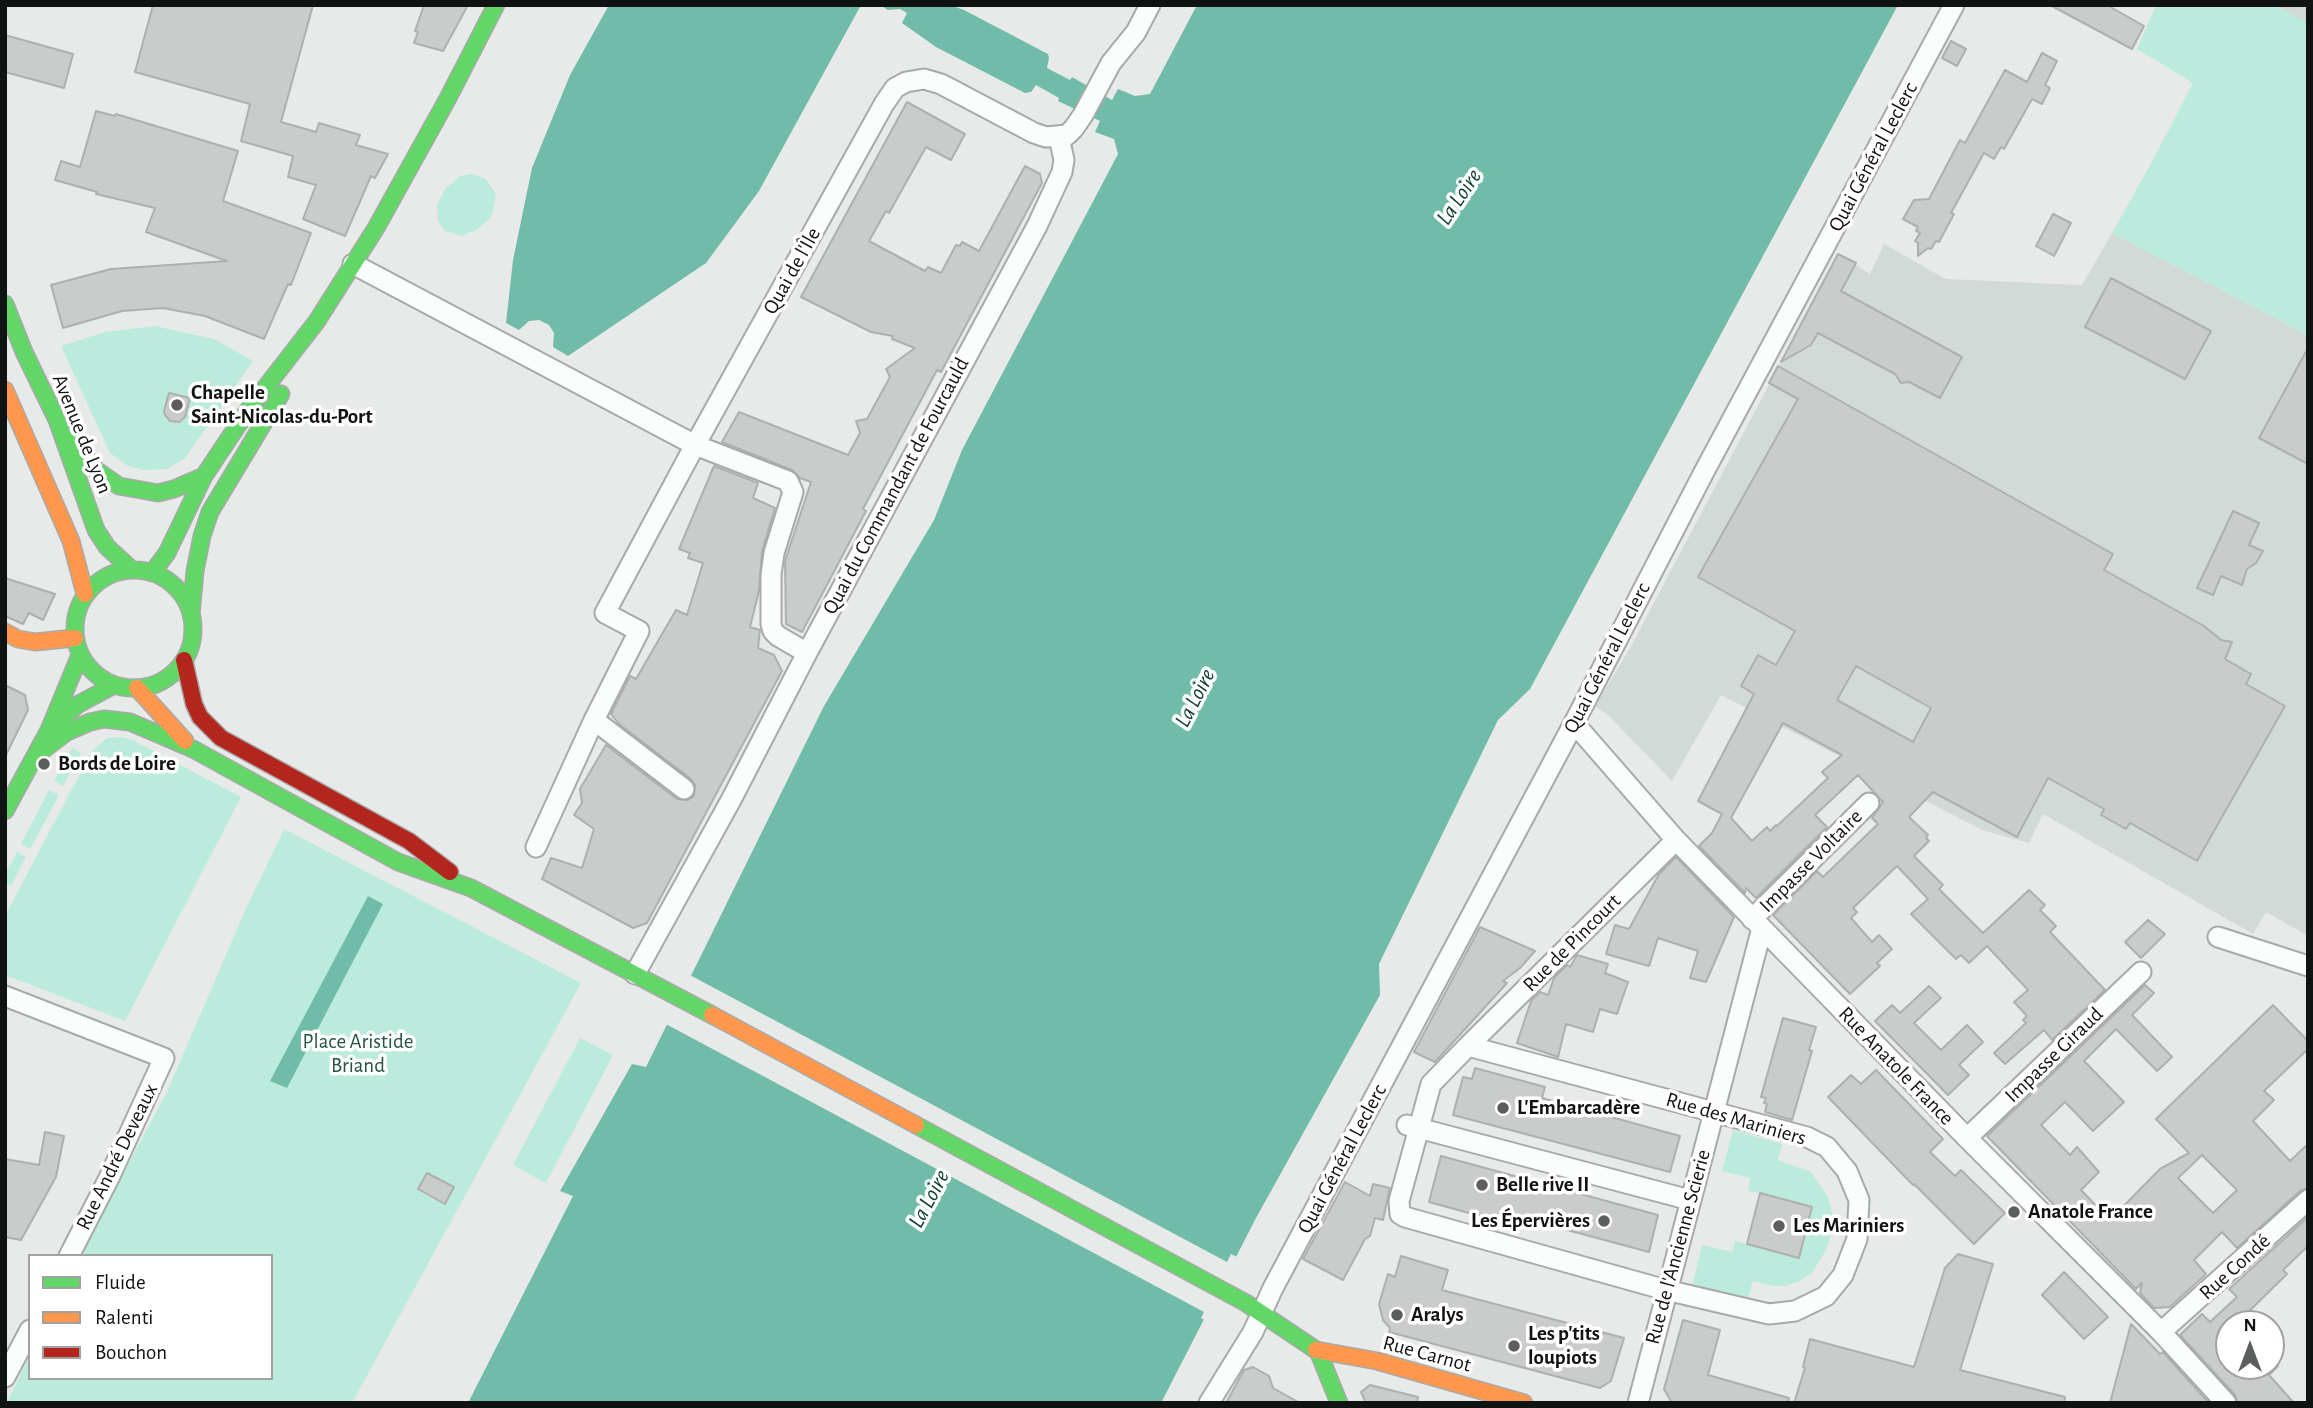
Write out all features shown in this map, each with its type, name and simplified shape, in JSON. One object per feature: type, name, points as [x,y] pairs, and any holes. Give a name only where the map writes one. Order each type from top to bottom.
[{"type":"main road","points":[[152,573],[167,553],[204,476],[248,410],[303,338],[376,228],[496,5]]},
{"type":"main road","name":"Avenue de Lyon","points":[[5,304],[24,352],[57,420],[96,530],[107,547],[132,570]]},
{"type":"main road","points":[[191,615],[186,601],[166,579],[152,573],[132,570],[109,576],[85,594],[77,611],[75,638],[80,655],[89,668],[114,685],[137,688],[151,686],[176,671],[184,660],[192,638],[195,571],[210,512],[289,380],[303,338]]},
{"type":"main road","points":[[5,390],[71,541],[85,594]]},
{"type":"main road","points":[[57,420],[96,470],[119,486],[158,493],[204,476]]},
{"type":"main road","points":[[5,632],[19,639],[35,642],[75,638]]},
{"type":"main road","points":[[5,811],[50,730],[80,655]]},
{"type":"main road","points":[[184,660],[190,693],[200,717],[221,738],[409,841],[471,888]]},
{"type":"main road","points":[[50,730],[77,705],[114,685]]},
{"type":"main road","points":[[137,688],[193,749]]},
{"type":"main road","points":[[33,758],[67,732],[104,719],[130,722],[193,749],[398,862],[471,888],[635,974],[1254,1307],[1318,1351],[1337,1399]]},
{"type":"main road","name":"Rue Carnot","points":[[1318,1351],[1360,1358],[1524,1403]]},
{"type":"main road","points":[[1337,1399],[1360,1358]]},
{"type":"street","points":[[1059,137],[1067,135],[1083,116],[1111,63],[1136,33],[1150,5]]},
{"type":"street","name":"Quai Général Leclerc","points":[[1209,1403],[1253,1332],[1254,1307],[1373,1116],[1704,472],[1954,5]]},
{"type":"street","name":"Quai de l'Île","points":[[594,720],[639,631],[605,613],[695,444],[895,88],[906,82],[923,79],[941,84],[1034,133],[1059,137]]},
{"type":"street","name":"Quai du Commandant de Fourcauld","points":[[635,974],[732,800],[807,653],[1037,226],[1062,172],[1064,160],[1059,137]]},
{"type":"street","points":[[353,264],[695,444],[788,481],[793,492],[772,564],[771,624],[778,636],[807,653]]},
{"type":"street","points":[[536,847],[594,720],[684,789]]},
{"type":"street","name":"Rue Anatole France","points":[[1574,723],[1676,840],[2161,1332],[2225,1403]]},
{"type":"street","name":"Impasse Voltaire","points":[[1757,924],[1869,803]]},
{"type":"street","name":"Rue de Pincourt","points":[[1468,1046],[1676,840]]},
{"type":"street","name":"Rue de l'Ancienne Scierie","points":[[1637,1403],[1714,1112],[1757,924]]},
{"type":"street","points":[[2218,937],[2308,966]]},
{"type":"street","name":"Impasse Giraud","points":[[1967,1138],[2141,972]]},
{"type":"street","name":"Rue André Deveaux","points":[[5,996],[164,1058],[109,1178],[70,1254]]},
{"type":"street","name":"Rue des Mariniers","points":[[1468,1046],[1714,1112],[1807,1137],[1827,1147],[1847,1171],[1859,1199],[1857,1239],[1843,1275],[1826,1296],[1795,1311],[1769,1314],[1666,1290],[1400,1214],[1399,1201],[1413,1126],[1431,1084],[1468,1046]]},
{"type":"street","points":[[1413,1126],[1690,1199]]},
{"type":"street","name":"Rue Condé","points":[[2161,1332],[2308,1200]]},
{"type":"street","points":[[5,1377],[28,1335]]},
{"type":"shaded area","points":[[2273,5],[2308,5],[2308,23]]},
{"type":"shaded area","points":[[2112,233],[2308,335],[2308,936],[2266,912],[2253,934],[2043,814],[2029,843],[1982,830],[1721,695],[1672,781],[1608,715],[1595,706],[1630,648],[1838,254],[1870,274],[1884,244],[1946,279],[2082,285]]},
{"type":"green space","points":[[2156,5],[2273,5],[2308,23],[2308,335],[2112,233],[2193,83],[2137,49]]},
{"type":"green space","points":[[472,174],[486,179],[496,194],[490,218],[478,229],[462,236],[445,231],[438,221],[437,205],[445,189],[460,176]]},
{"type":"green space","points":[[155,326],[214,339],[253,361],[185,458],[167,469],[144,470],[128,466],[110,453],[61,346],[105,332]]},
{"type":"green space","points":[[121,737],[132,740],[241,797],[125,1021],[5,975],[5,916],[92,751],[107,738]]},
{"type":"green space","points":[[72,748],[81,753],[63,786],[54,781]]},
{"type":"green space","points":[[49,790],[59,795],[30,849],[21,844]]},
{"type":"green space","name":"Place Aristide Briand","points":[[284,829],[581,983],[352,1403],[7,1403],[28,1359],[28,1380],[273,1380],[273,1254],[80,1254],[167,1092],[244,913]]},
{"type":"green space","points":[[17,852],[26,857],[11,886],[5,883],[5,874]]},
{"type":"green space","points":[[580,1038],[613,1055],[546,1183],[513,1165]]},
{"type":"green space","points":[[1733,1130],[1782,1144],[1778,1160],[1811,1172],[1828,1197],[1832,1213],[1833,1227],[1826,1250],[1812,1273],[1786,1286],[1753,1281],[1747,1301],[1692,1287],[1702,1245],[1732,1252],[1735,1241],[1798,1258],[1760,1193],[1748,1191],[1750,1178],[1722,1171]]},
{"type":"water","points":[[609,5],[861,5],[759,191],[706,263],[568,356],[553,347],[554,333],[549,325],[539,320],[529,321],[519,330],[506,323],[513,260],[532,168],[570,75]]},
{"type":"water","name":"La Loire","points":[[880,5],[950,5],[964,10],[1048,54],[1047,68],[1070,80],[1072,77],[1112,100],[1118,89],[1135,96],[1150,94],[1197,5],[1898,5],[1530,689],[1498,720],[1379,964],[1380,995],[1256,1218],[1161,1403],[468,1403],[573,1196],[560,1191],[632,1064],[646,1067],[824,706],[934,520],[962,450],[1118,154],[1114,139],[1095,132],[1100,121],[1058,101],[1059,98],[1036,85],[1031,92],[1025,93],[936,47],[902,23],[907,13],[900,9],[888,10]]},
{"type":"water","points":[[368,896],[383,904],[287,1088],[270,1081]]},
{"type":"pier","points":[[688,974],[1227,1262],[1231,1254],[1239,1258],[1206,1321],[1201,1318],[1204,1312],[664,1023]]},
{"type":"building","points":[[153,5],[313,5],[281,122],[316,132],[319,123],[360,135],[356,145],[388,154],[375,178],[371,176],[345,236],[303,219],[316,185],[288,177],[293,156],[241,141],[250,104],[135,72]]},
{"type":"building","points":[[424,5],[468,5],[443,51],[414,43]]},
{"type":"building","points":[[2050,5],[2107,5],[2144,26],[2132,49]]},
{"type":"building","points":[[5,35],[73,54],[64,88],[5,72]]},
{"type":"building","points":[[1951,41],[1966,49],[1957,66],[1942,58]]},
{"type":"building","points":[[2042,53],[2057,61],[2045,85],[2050,88],[2042,104],[2032,99],[2004,149],[2001,147],[1994,159],[1984,153],[1951,213],[1954,214],[1939,242],[1936,241],[1931,249],[1928,248],[1918,256],[1918,243],[1915,241],[1920,233],[1916,231],[1918,227],[1903,219],[1914,200],[1929,199],[1960,140],[1965,143],[2005,70],[2027,82]]},
{"type":"building","points":[[907,102],[965,134],[951,160],[926,147],[889,213],[886,211],[869,241],[925,271],[928,267],[941,273],[956,245],[960,246],[962,242],[979,251],[1025,166],[1040,174],[1042,183],[941,372],[937,370],[863,509],[866,511],[802,632],[786,624],[785,561],[811,482],[800,478],[792,470],[722,442],[739,412],[848,455],[860,433],[856,421],[867,419],[890,377],[886,369],[915,348],[892,339],[893,336],[871,332],[801,297]]},
{"type":"building","points":[[96,111],[115,116],[116,114],[238,151],[223,201],[311,233],[291,285],[288,284],[264,339],[205,316],[163,308],[122,311],[63,328],[51,285],[111,269],[227,261],[146,232],[155,208],[96,194],[97,192],[55,180],[61,161],[80,167]]},
{"type":"building","points":[[2053,214],[2071,223],[2054,256],[2036,246]]},
{"type":"building","points":[[1838,254],[1856,263],[1841,291],[1962,357],[1940,398],[1909,382],[1901,383],[1895,374],[1818,333],[1811,345],[1781,362]]},
{"type":"building","points":[[2111,278],[2211,331],[2185,379],[2085,327]]},
{"type":"building","points":[[2308,348],[2308,464],[2259,438]]},
{"type":"building","points":[[1778,366],[2113,554],[2104,570],[2204,626],[2221,640],[2232,642],[2225,659],[2251,674],[2246,684],[2285,706],[2197,861],[2130,823],[2126,829],[2101,815],[2104,809],[2048,778],[2017,837],[1933,792],[1909,817],[1928,835],[1926,838],[1929,841],[1914,856],[1943,885],[1939,889],[1983,933],[2029,890],[2045,905],[2040,910],[2056,926],[2050,932],[2105,990],[2052,1040],[2044,1030],[2005,1064],[1994,1053],[2026,1023],[2023,1020],[2027,1016],[2014,1002],[2028,990],[1987,946],[1969,963],[1961,955],[1956,959],[1911,914],[1928,899],[1897,866],[1853,908],[1857,912],[1851,918],[1872,942],[1879,935],[1892,949],[1877,963],[1880,966],[1850,994],[1773,915],[1817,871],[1823,877],[1878,824],[1872,818],[1883,802],[1858,775],[1815,815],[1827,827],[1756,898],[1746,888],[1745,893],[1699,846],[1712,833],[1722,814],[1698,801],[1754,694],[1741,686],[1758,655],[1776,665],[1795,631],[1698,577],[1798,399],[1769,383]],"holes":[[[1856,666],[1931,708],[1913,742],[1837,700]],[[1783,723],[1842,755],[1822,772],[1828,778],[1777,826],[1770,831],[1767,827],[1752,841],[1731,818]]]},
{"type":"building","name":"Chapelle Saint-Nicolas-du-Port","points":[[169,393],[190,398],[185,417],[179,422],[170,421],[165,415]]},
{"type":"building","points":[[714,466],[758,483],[753,498],[775,508],[762,551],[759,591],[750,627],[760,630],[758,648],[774,655],[782,671],[647,923],[633,928],[542,879],[551,858],[582,868],[594,829],[574,815],[582,803],[580,789],[606,745],[677,799],[688,800],[694,796],[695,785],[691,779],[619,724],[611,714],[630,676],[636,679],[676,610],[687,615],[703,563],[688,558],[690,553],[679,549]]},
{"type":"building","points":[[2233,511],[2259,523],[2249,545],[2263,551],[2256,563],[2247,569],[2242,585],[2221,576],[2213,595],[2197,588]]},
{"type":"building","points":[[5,578],[55,594],[43,620],[29,613],[23,624],[5,616]]},
{"type":"building","points":[[5,685],[25,695],[28,710],[5,757]]},
{"type":"building","points":[[1676,857],[1734,917],[1706,982],[1690,978],[1698,951],[1658,938],[1649,966],[1606,954],[1615,925],[1629,929],[1659,874]]},
{"type":"building","points":[[2148,920],[2165,934],[2141,958],[2125,942]]},
{"type":"building","points":[[1480,927],[1535,951],[1520,968],[1503,981],[1507,983],[1435,1062],[1414,1052]]},
{"type":"building","points":[[1577,955],[1608,964],[1605,973],[1628,982],[1617,1014],[1600,1009],[1593,1032],[1566,1024],[1558,1057],[1517,1043],[1531,1001],[1540,992],[1548,995],[1554,978],[1567,965],[1570,967]]},
{"type":"building","points":[[2145,985],[2154,993],[2132,1015],[2172,1057],[2157,1071],[2116,1029],[2084,1061],[2124,1102],[2093,1131],[2065,1102],[2041,1125],[2070,1155],[2077,1147],[2099,1172],[2081,1190],[2110,1220],[2160,1169],[2189,1153],[2156,1119],[2273,1005],[2308,1041],[2308,1049],[2264,1091],[2274,1100],[2253,1121],[2290,1161],[2308,1144],[2308,1188],[2300,1191],[2237,1248],[2222,1232],[2194,1260],[2206,1274],[2170,1307],[2154,1308],[2140,1293],[2142,1283],[2136,1289],[1987,1136]],"holes":[[[2202,1155],[2237,1190],[2213,1213],[2178,1178]]]},
{"type":"building","points":[[1929,986],[1941,998],[1914,1023],[1941,1050],[1967,1025],[1983,1042],[1959,1065],[1969,1075],[1948,1095],[1875,1021],[1892,1005],[1900,1013]]},
{"type":"building","points":[[1783,1018],[1816,1027],[1809,1050],[1812,1051],[1792,1120],[1765,1112],[1766,1098],[1761,1097]]},
{"type":"building","points":[[1475,1068],[1545,1087],[1542,1098],[1680,1136],[1670,1172],[1453,1115],[1463,1077],[1472,1079]]},
{"type":"building","points":[[1876,1070],[1943,1139],[1930,1152],[1955,1176],[1961,1170],[2005,1213],[1974,1244],[1828,1097],[1851,1075],[1861,1084]]},
{"type":"building","points":[[45,1132],[64,1136],[56,1177],[21,1240],[5,1237],[5,1159],[39,1165]]},
{"type":"building","points":[[1441,1156],[1658,1215],[1649,1252],[1504,1213],[1502,1222],[1429,1202]]},
{"type":"building","points":[[427,1173],[454,1187],[445,1204],[418,1189]]},
{"type":"building","points":[[1345,1182],[1370,1196],[1373,1184],[1390,1188],[1383,1220],[1375,1218],[1370,1236],[1365,1239],[1343,1280],[1303,1259]]},
{"type":"building","name":"Les Mariniers","points":[[1760,1193],[1812,1207],[1799,1258],[1747,1244]]},
{"type":"building","points":[[2308,1217],[2308,1246],[2283,1270],[2287,1274],[2250,1310],[2223,1310],[2237,1297],[2229,1289]]},
{"type":"building","points":[[1958,1254],[1993,1264],[1960,1370],[2065,1397],[2064,1403],[1794,1403],[1805,1368],[1803,1367],[1810,1339],[1914,1367],[1945,1268]]},
{"type":"building","points":[[1401,1256],[1448,1270],[1442,1290],[1624,1338],[1611,1381],[1600,1388],[1389,1332],[1390,1328],[1383,1320],[1379,1304],[1388,1274],[1395,1277]]},
{"type":"building","points":[[2064,1272],[2108,1317],[2084,1339],[2042,1295]]},
{"type":"building","points":[[2202,1314],[2210,1322],[2215,1317],[2215,1373],[2180,1335]]},
{"type":"building","points":[[1683,1320],[1720,1330],[1708,1375],[1789,1398],[1788,1403],[1672,1403],[1664,1389]]},
{"type":"building","points":[[2131,1324],[2160,1354],[2163,1352],[2209,1403],[2110,1403]]},
{"type":"building","points":[[1253,1367],[1269,1376],[1273,1388],[1300,1403],[1226,1403],[1244,1370]]},
{"type":"building","points":[[2221,1380],[2273,1380],[2294,1403],[2238,1403],[2235,1395]]},
{"type":"building","points":[[1370,1385],[1418,1397],[1417,1403],[1366,1403],[1361,1392]]},
{"type":"traffic: fast","points":[[152,573],[167,553],[204,476],[248,410],[317,321],[376,228],[496,5]]},
{"type":"traffic: fast","points":[[5,304],[24,352],[57,420],[96,530],[107,547],[132,570]]},
{"type":"traffic: fast","points":[[191,615],[195,571],[210,512],[281,394]]},
{"type":"traffic: fast","points":[[72,439],[96,470],[119,486],[158,493],[204,476]]},
{"type":"traffic: fast","points":[[134,570],[157,574],[176,587],[189,606],[193,629],[189,652],[176,671],[157,684],[134,688],[111,684],[92,671],[79,652],[75,629],[79,606],[92,587],[111,574],[134,570]]},
{"type":"traffic: fast","points":[[5,811],[49,730],[80,655]]},
{"type":"traffic: fast","points":[[52,727],[77,705],[114,685]]},
{"type":"traffic: fast","points":[[43,750],[67,732],[90,722],[104,719],[130,722],[193,749],[398,862],[471,888],[712,1015]]},
{"type":"traffic: fast","points":[[916,1125],[1246,1303],[1316,1350]]},
{"type":"traffic: fast","points":[[1318,1351],[1339,1403]]},
{"type":"traffic: slow","points":[[5,390],[71,541],[85,594]]},
{"type":"traffic: slow","points":[[5,632],[18,639],[35,642],[75,638]]},
{"type":"traffic: slow","points":[[137,688],[185,741]]},
{"type":"traffic: slow","points":[[712,1015],[916,1125]]},
{"type":"traffic: slow","points":[[1316,1350],[1377,1361],[1524,1403]]},
{"type":"traffic: jam","points":[[184,660],[194,704],[200,717],[221,738],[409,841],[450,872]]},
{"type":"place","name":"Chapelle Saint-Nicolas-du-Port","points":[[177,405]]},
{"type":"place","name":"Bords de Loire","points":[[44,764]]},
{"type":"place","name":"L'Embarcadère","points":[[1503,1108]]},
{"type":"place","name":"Belle rive II","points":[[1482,1185]]},
{"type":"place","name":"Anatole France","points":[[2014,1212]]},
{"type":"place","name":"Les Épervières","points":[[1604,1221]]},
{"type":"place","name":"Les Mariniers","points":[[1779,1226]]},
{"type":"place","name":"Aralys","points":[[1397,1315]]},
{"type":"place","name":"Les p'tits loupiots","points":[[1514,1346]]}]
